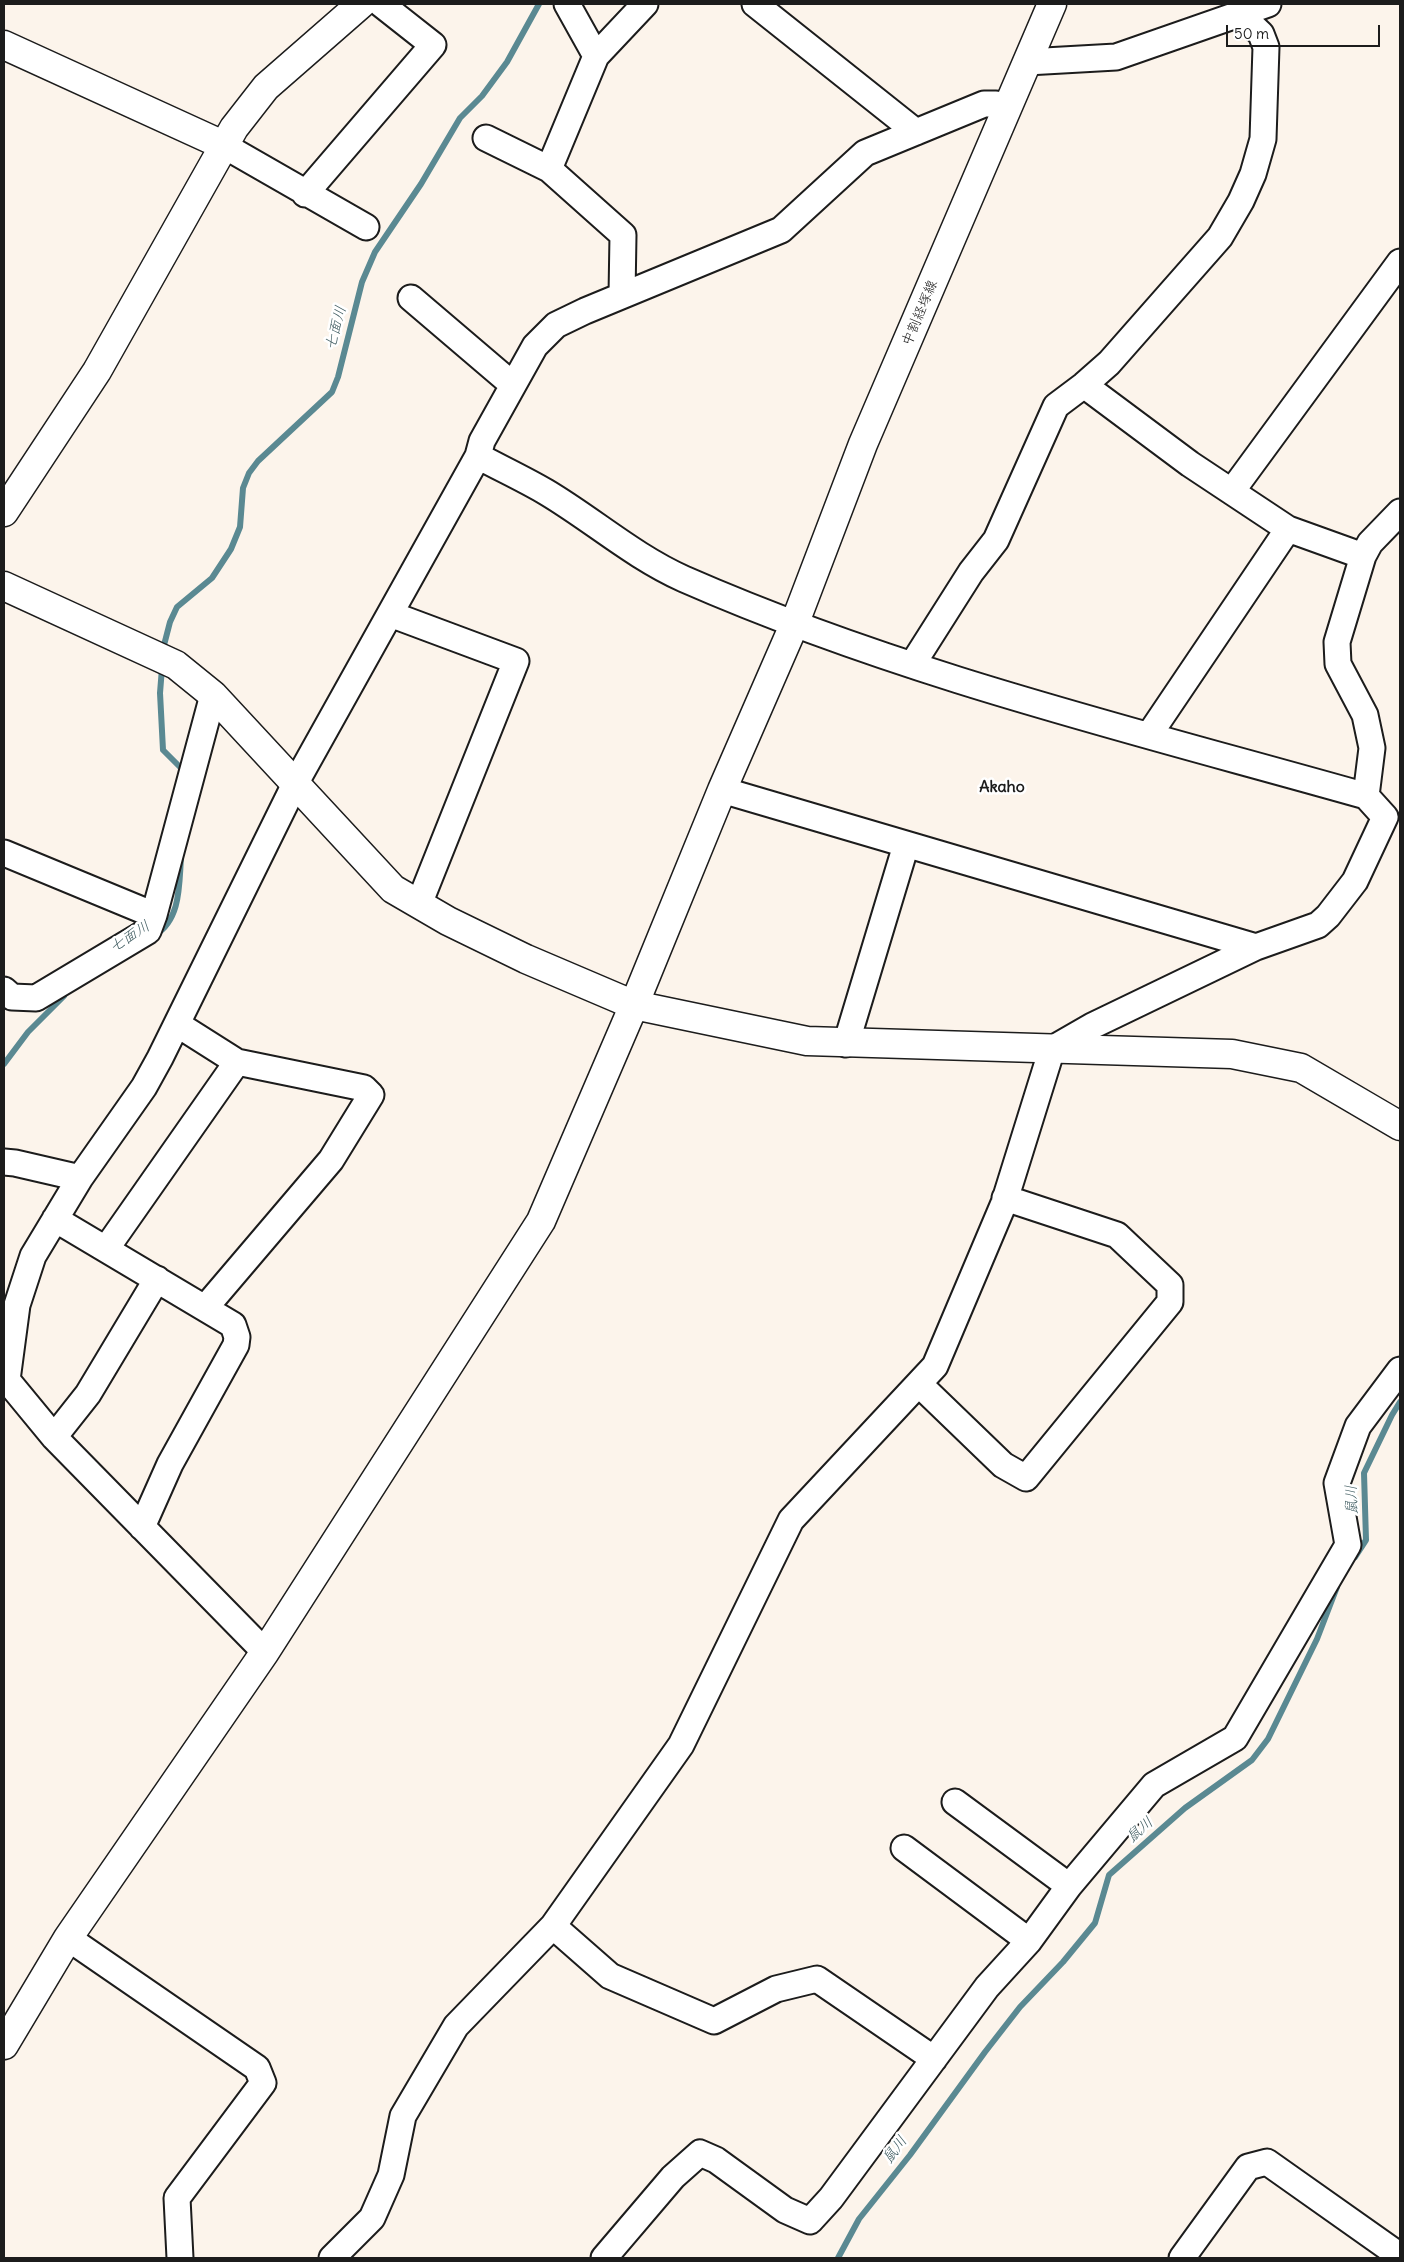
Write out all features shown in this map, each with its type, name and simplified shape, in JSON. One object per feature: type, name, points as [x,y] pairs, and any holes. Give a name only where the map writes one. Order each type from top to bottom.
[{"type":"street","points":[[4,512],[97,371],[223,144],[234,128],[266,87],[361,4]]},
{"type":"street","points":[[305,194],[433,45],[381,4]]},
{"type":"street","points":[[567,4],[596,56]]},
{"type":"street","points":[[549,169],[596,56],[645,4]]},
{"type":"street","points":[[755,4],[916,132]]},
{"type":"street","name":"中割経塚線","points":[[4,2045],[68,1938],[265,1652],[541,1221],[634,1005],[722,790],[794,625],[863,444],[1052,4]]},
{"type":"street","points":[[1027,62],[1116,57],[1268,4]]},
{"type":"street","points":[[912,665],[972,572],[996,540],[1056,406],[1109,363],[1220,237],[1241,201],[1253,174],[1263,139],[1266,47],[1261,34],[1240,14]]},
{"type":"street","points":[[4,45],[223,144],[305,194],[366,227]]},
{"type":"street","points":[[265,1652],[54,1437],[5,1382],[17,1305],[33,1256],[80,1178],[144,1087],[295,784],[478,456],[482,441],[535,346],[556,325],[622,295],[781,230],[865,153],[984,104],[996,104],[1007,108]]},
{"type":"street","points":[[486,138],[549,169],[623,235],[622,295]]},
{"type":"street","points":[[1232,491],[1400,262]]},
{"type":"street","points":[[411,298],[513,385]]},
{"type":"street","points":[[1084,385],[1190,464],[1288,529],[1363,556]]},
{"type":"street","points":[[332,2258],[372,2218],[391,2175],[403,2116],[456,2026],[553,1926],[681,1744],[791,1520],[936,1366],[1005,1198],[1052,1049],[1092,1026],[1256,947],[1318,925],[1328,916],[1354,881],[1393,813],[1366,796],[990,691],[794,625],[682,578],[639,556],[546,492],[478,456]]},
{"type":"street","points":[[1366,796],[1372,748],[1366,715],[1338,664],[1337,642],[1363,556],[1370,542],[1400,512]]},
{"type":"street","points":[[1149,735],[1288,529]]},
{"type":"street","points":[[4,586],[176,665],[213,695],[393,889],[448,922],[634,1005],[807,1041],[846,1044],[1232,1054],[1301,1068],[1400,1126]]},
{"type":"street","points":[[390,614],[516,661],[419,904]]},
{"type":"street","points":[[4,990],[12,997],[36,998],[148,931],[154,915],[213,695]]},
{"type":"street","points":[[722,790],[1256,947]]},
{"type":"street","points":[[846,1044],[906,845]]},
{"type":"street","points":[[4,853],[154,915]]},
{"type":"street","points":[[177,1024],[237,1062],[364,1088],[371,1095],[331,1160],[205,1308]]},
{"type":"street","points":[[106,1249],[237,1062]]},
{"type":"street","points":[[4,1162],[80,1178]]},
{"type":"street","points":[[919,1384],[1003,1465],[1026,1478],[1170,1302],[1170,1285],[1116,1235],[1005,1198]]},
{"type":"street","points":[[55,1219],[233,1325],[237,1337],[236,1345],[170,1464],[142,1527]]},
{"type":"street","points":[[54,1437],[88,1394],[157,1279]]},
{"type":"street","points":[[604,2258],[673,2177],[700,2153],[716,2160],[785,2210],[810,2221],[831,2198],[987,1987],[1030,1941],[1069,1886],[1154,1785],[1235,1738],[1348,1545],[1337,1483],[1358,1426],[1400,1370]]},
{"type":"street","points":[[955,1802],[1069,1886]]},
{"type":"street","points":[[904,1848],[1030,1941]]},
{"type":"street","points":[[553,1926],[610,1976],[714,2021],[776,1988],[817,1979],[934,2058]]},
{"type":"street","points":[[68,1938],[257,2068],[263,2083],[177,2198],[180,2258]]},
{"type":"street","points":[[1182,2258],[1248,2167],[1267,2162],[1400,2256]]},
{"type":"waterway","name":"七面川","points":[[163,649],[170,622],[177,607],[212,578],[231,549],[240,527],[243,488],[249,473],[258,461],[332,392],[338,377],[362,282],[375,252],[421,184],[460,118],[482,96],[507,62],[539,4]]},
{"type":"waterway","name":"七面川","points":[[162,668],[160,693],[163,750],[184,771]]},
{"type":"waterway","name":"七面川","points":[[155,935],[164,928],[174,911],[179,890],[181,858]]},
{"type":"waterway","name":"七面川","points":[[4,1064],[28,1032],[64,996]]},
{"type":"waterway","name":"鼠川","points":[[1355,1557],[1366,1540],[1364,1473],[1400,1402]]},
{"type":"waterway","name":"鼠川","points":[[838,2258],[859,2219],[910,2155],[985,2052],[1020,2007],[1063,1962],[1095,1923],[1109,1875],[1185,1808],[1252,1760],[1268,1739],[1317,1639],[1337,1587]]},
{"type":"district","name":"Akaho","points":[[1002,787]]}]
